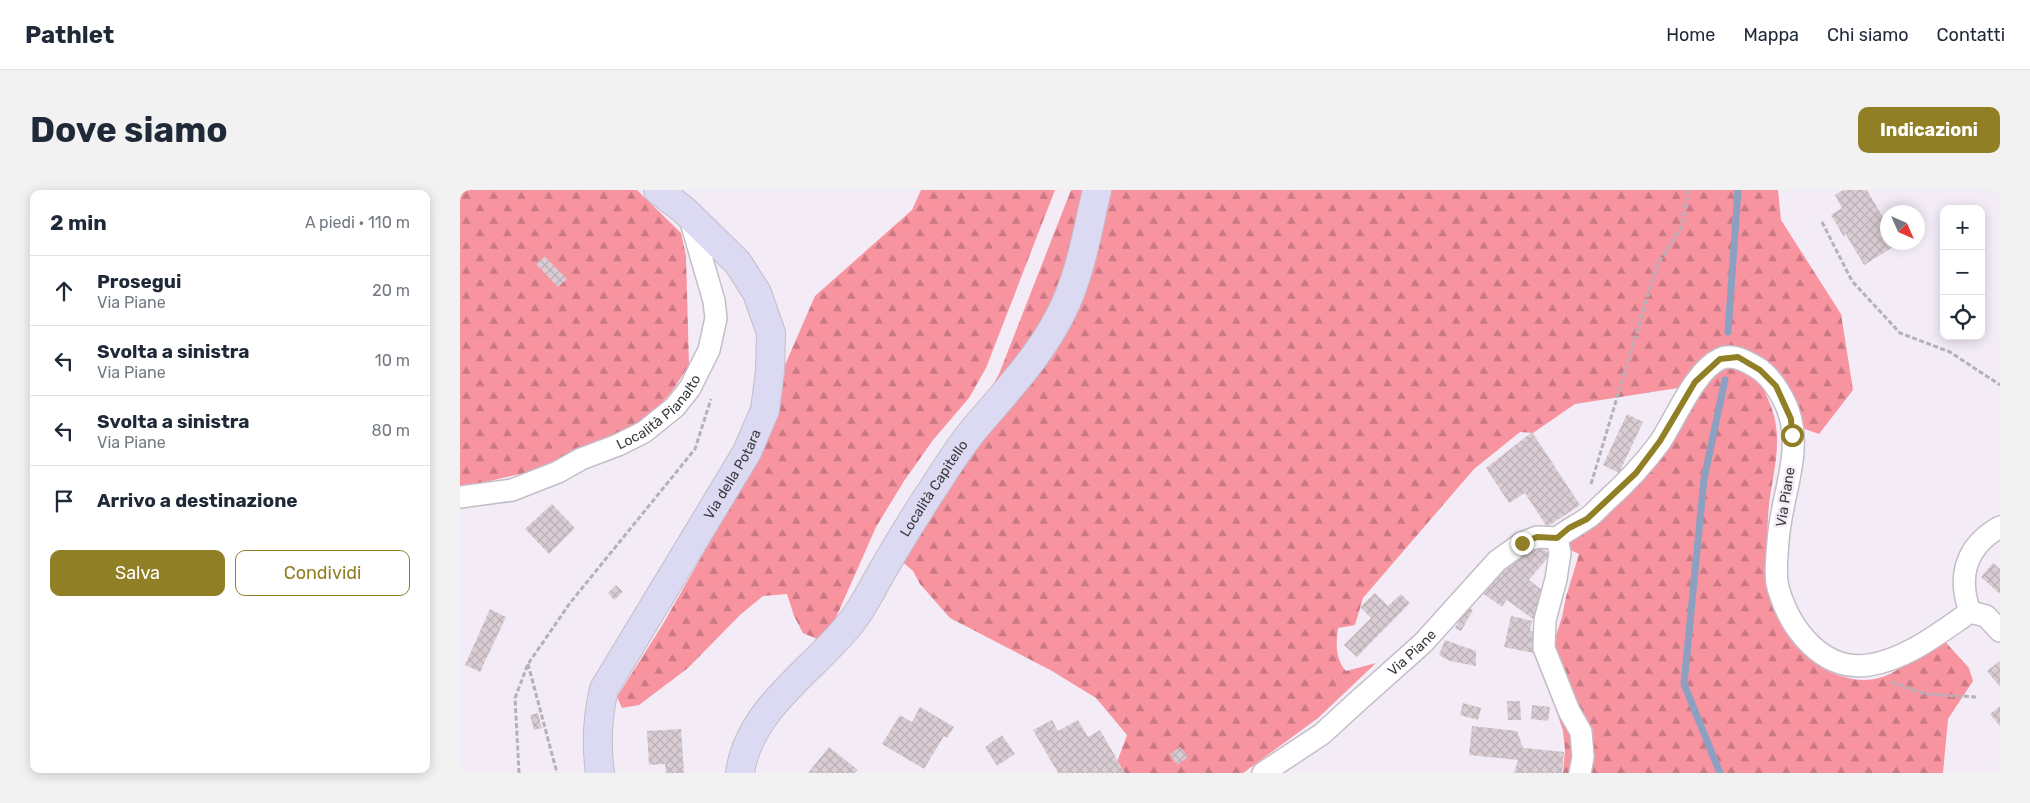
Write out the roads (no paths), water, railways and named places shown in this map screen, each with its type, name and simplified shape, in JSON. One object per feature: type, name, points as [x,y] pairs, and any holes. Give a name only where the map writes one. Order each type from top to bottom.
[{"type":"street","name":"Via della Potara","points":[[600,773],[596,747],[599,710],[604,689],[747,452],[765,410],[770,371],[771,333],[757,293],[738,263],[689,215],[658,190]]},
{"type":"street","name":"Località Capitello","points":[[740,773],[741,764],[753,736],[770,708],[838,639],[855,618],[936,484],[974,430],[1020,377],[1046,339],[1066,304],[1082,262],[1097,190]]},
{"type":"street","name":"Località Pianalto","points":[[460,497],[512,490],[558,472],[581,459],[618,445],[644,432],[675,407],[690,388],[708,350],[716,318],[714,301],[689,215]]},
{"type":"street","name":"Via Piane","points":[[1263,773],[1322,734],[1423,643],[1497,561],[1530,540],[1537,537],[1557,538],[1569,528],[1587,519],[1636,473],[1660,441],[1695,382],[1720,359],[1738,357],[1760,370],[1776,386],[1791,419],[1792,452],[1778,540],[1778,590],[1793,623],[1813,649],[1834,660],[1867,665],[1890,659],[1919,646],[1970,612]]},
{"type":"street","points":[[2000,526],[1985,535],[1965,565],[1965,597],[1970,612],[1986,616],[2000,631]]},
{"type":"street","points":[[1557,538],[1559,562],[1546,620],[1544,648],[1569,711],[1581,732],[1583,757],[1580,773]]},
{"type":"waterway","points":[[1728,332],[1738,190]]},
{"type":"waterway","points":[[1720,773],[1684,684],[1704,479],[1725,380]]}]
